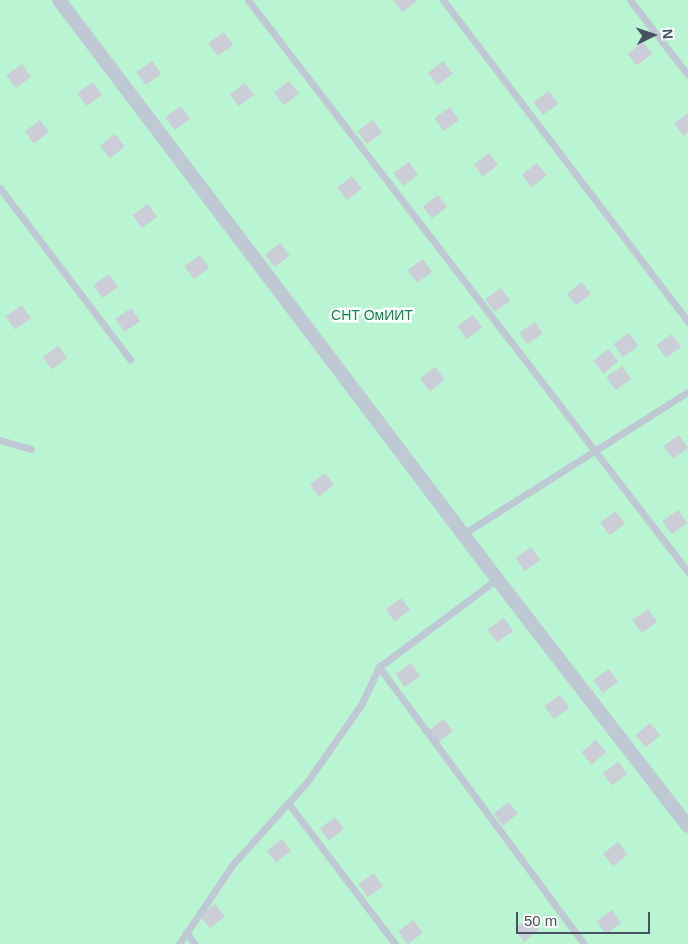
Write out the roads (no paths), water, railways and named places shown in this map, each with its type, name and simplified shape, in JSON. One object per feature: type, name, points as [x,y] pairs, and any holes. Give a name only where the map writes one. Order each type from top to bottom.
[{"type":"street","points":[[59,0],[497,579],[688,826]]},
{"type":"lane","points":[[248,0],[688,572]]},
{"type":"lane","points":[[443,0],[688,322]]},
{"type":"lane","points":[[630,0],[688,75]]},
{"type":"lane","points":[[0,188],[130,358]]},
{"type":"lane","points":[[463,534],[688,392]]},
{"type":"lane","points":[[0,440],[31,449]]},
{"type":"lane","points":[[178,944],[233,864],[307,782],[361,705],[379,667],[497,579]]},
{"type":"lane","points":[[379,667],[584,944]]},
{"type":"lane","points":[[288,803],[395,944]]},
{"type":"lane","points":[[186,934],[195,944]]},
{"type":"park label","name":"СНТ ОмИИТ","points":[[372,315]]}]
